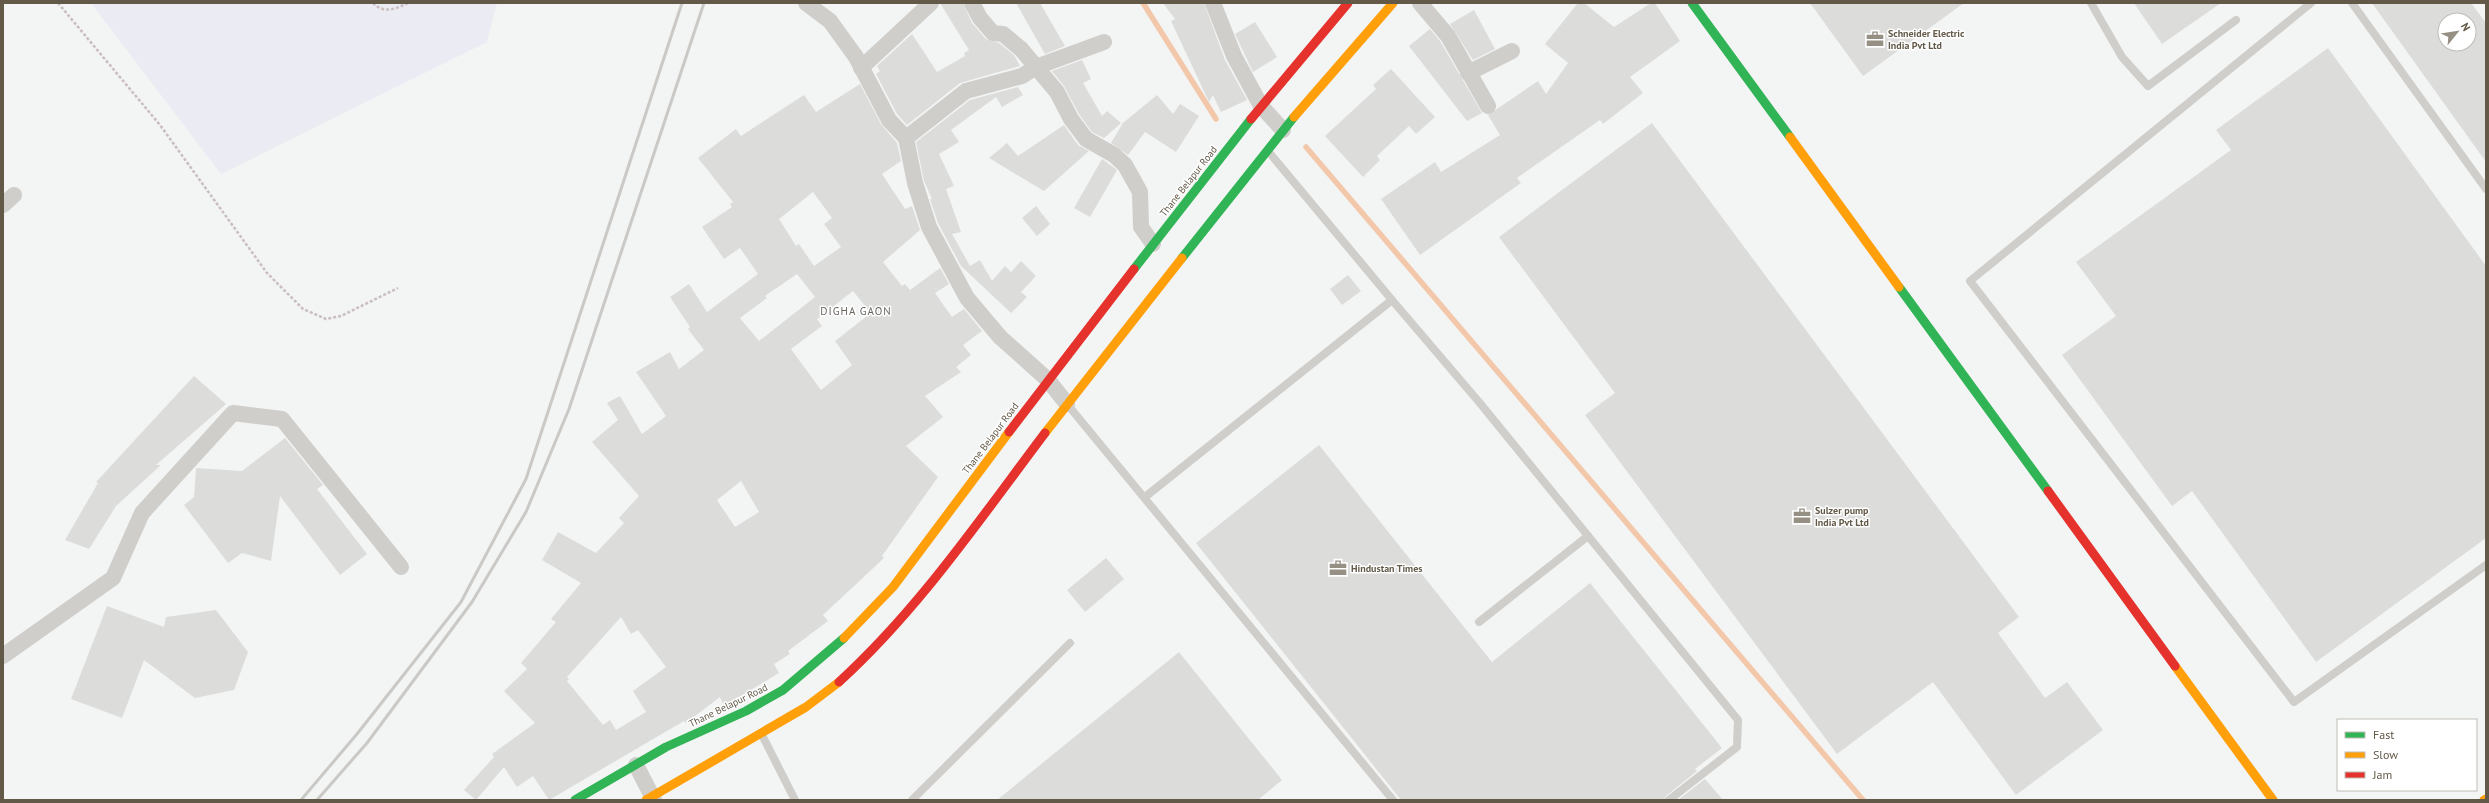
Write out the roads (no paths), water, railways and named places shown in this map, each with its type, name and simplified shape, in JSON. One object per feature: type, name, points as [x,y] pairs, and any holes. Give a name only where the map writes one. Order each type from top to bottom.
[{"type":"main road","name":"Thane Belapur Road","points":[[575,800],[666,747],[746,711],[783,690],[852,632],[893,587],[1048,380],[1261,106],[1348,3]]},
{"type":"main road","points":[[651,799],[761,732],[806,707],[835,686],[872,652],[914,605],[1067,404],[1283,130],[1393,3]]},
{"type":"main road","points":[[1692,3],[2273,800]]},
{"type":"street","points":[[806,3],[830,21],[861,68],[889,120],[906,138],[915,183],[929,228],[967,298],[1000,337],[1048,380],[1067,404]]},
{"type":"street","points":[[861,68],[932,3]]},
{"type":"street","points":[[972,3],[980,18],[993,33],[1003,34],[1036,67],[1057,92],[1071,120],[1086,139],[1114,155],[1125,165],[1140,192],[1141,227],[1153,244]]},
{"type":"street","points":[[1213,3],[1234,56],[1261,106],[1283,130]]},
{"type":"street","points":[[1420,3],[1448,36],[1488,106]]},
{"type":"street","points":[[906,138],[966,91],[1022,76],[1036,67],[1104,42]]},
{"type":"street","points":[[1468,73],[1512,51]]},
{"type":"street","points":[[3,656],[113,578],[142,513],[233,413],[282,419],[401,567]]},
{"type":"street","points":[[636,765],[651,799]]},
{"type":"lane","points":[[2091,3],[2122,58],[2148,86],[2236,20]]},
{"type":"lane","points":[[2311,3],[1970,282],[2294,702],[2486,565]]},
{"type":"lane","points":[[2352,3],[2486,189]]},
{"type":"lane","points":[[1267,151],[1588,536],[1738,720],[1737,748],[1669,800]]},
{"type":"lane","points":[[1145,497],[1392,300]]},
{"type":"lane","points":[[1067,404],[1393,800]]},
{"type":"lane","points":[[1479,622],[1588,536]]},
{"type":"lane","points":[[912,800],[1070,643]]},
{"type":"lane","points":[[761,732],[795,800]]},
{"type":"waterway","points":[[1143,3],[1216,119]]},
{"type":"waterway","points":[[1306,147],[1863,800]]},
{"type":"railway","points":[[301,800],[357,734],[461,602],[526,479],[682,3]]},
{"type":"railway","points":[[317,800],[367,743],[472,602],[526,512],[569,409],[704,3]]},
{"type":"place","name":"Schneider Electric India Pvt Ltd","points":[[1875,39]]},
{"type":"place","name":"Sulzer pump India Pvt Ltd","points":[[1802,516]]},
{"type":"place","name":"Hindustan Times","points":[[1338,568]]},
{"type":"district","name":"DIGHA GAON","points":[[856,311]]}]
